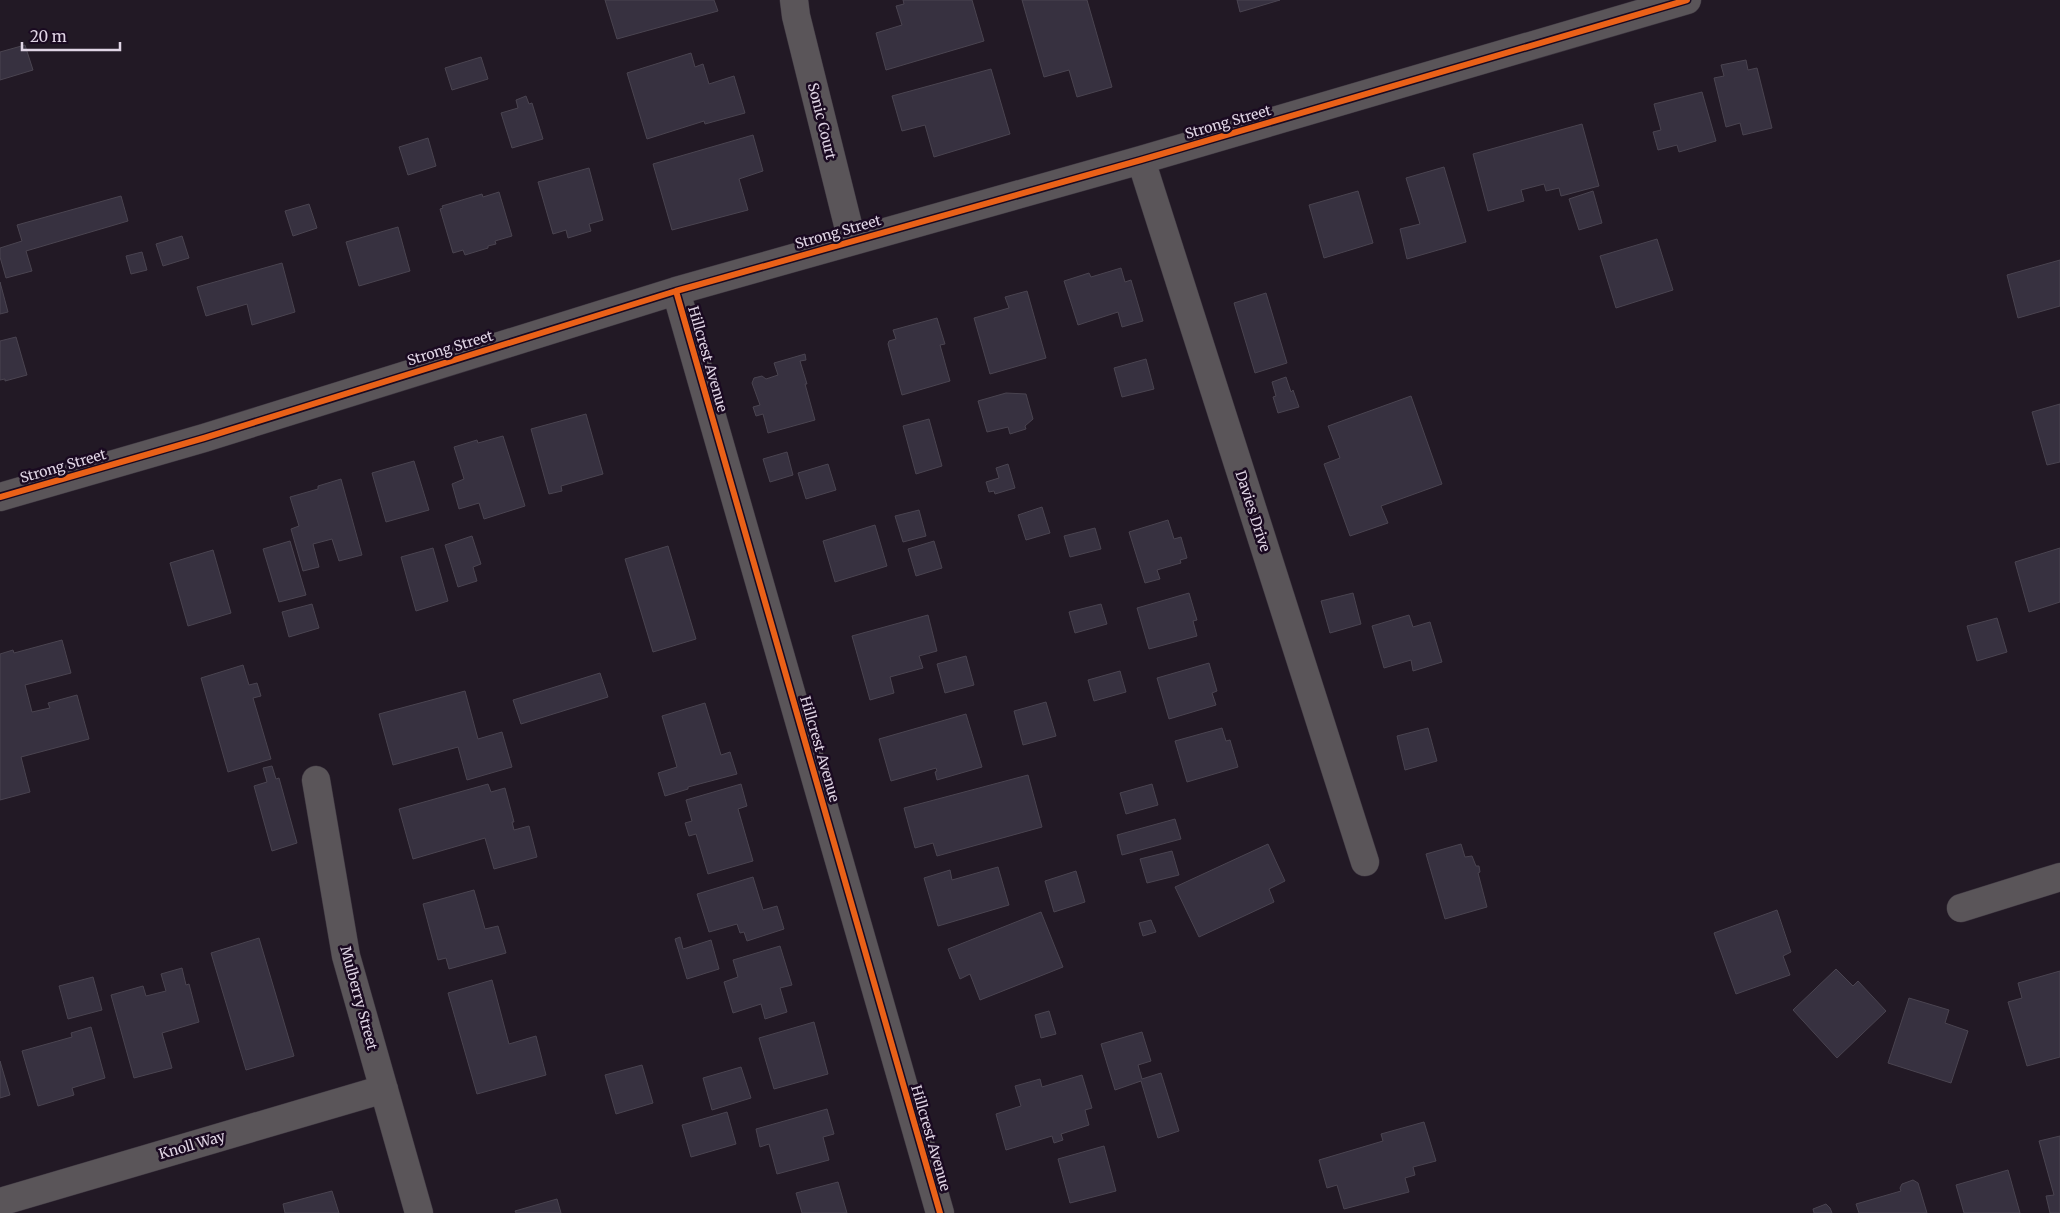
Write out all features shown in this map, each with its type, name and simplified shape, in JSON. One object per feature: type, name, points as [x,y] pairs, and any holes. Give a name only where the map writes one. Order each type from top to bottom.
[{"type":"street","name":"Sonic Court","points":[[794,0],[796,16],[852,241]]},
{"type":"street","name":"Strong Street","points":[[0,497],[213,435],[676,291],[1141,160],[1686,0]]},
{"type":"street","name":"Davies Drive","points":[[1141,160],[1365,862]]},
{"type":"street","name":"Hillcrest Avenue","points":[[676,291],[940,1213]]},
{"type":"street","name":"Mulberry Street","points":[[316,780],[346,956],[419,1213]]},
{"type":"street","points":[[1961,908],[2060,877]]},
{"type":"street","name":"Knoll Way","points":[[0,1202],[384,1089]]},
{"type":"building","points":[[605,0],[714,0],[718,11],[617,39]]},
{"type":"building","points":[[903,0],[972,0],[984,41],[886,70],[876,33],[902,25],[896,6],[904,4]]},
{"type":"building","points":[[1022,0],[1087,0],[1112,87],[1077,97],[1069,70],[1044,77]]},
{"type":"building","points":[[1237,0],[1280,0],[1240,12]]},
{"type":"building","points":[[25,45],[33,70],[0,80],[0,52]]},
{"type":"building","points":[[691,53],[695,67],[703,64],[709,84],[734,76],[745,113],[705,124],[704,121],[647,139],[627,73]]},
{"type":"building","points":[[481,57],[488,79],[452,90],[445,68]]},
{"type":"building","points":[[1746,60],[1748,70],[1757,68],[1772,128],[1743,135],[1740,123],[1726,127],[1714,78],[1724,76],[1721,65]]},
{"type":"building","points":[[991,69],[1010,134],[934,157],[925,125],[902,131],[892,96]]},
{"type":"building","points":[[1702,92],[1716,141],[1679,152],[1677,145],[1658,150],[1653,132],[1661,130],[1654,104]]},
{"type":"building","points":[[526,96],[529,104],[532,103],[543,139],[512,148],[501,113],[518,108],[516,100]]},
{"type":"building","points":[[1582,124],[1599,186],[1561,196],[1559,188],[1546,191],[1544,184],[1521,190],[1524,201],[1488,211],[1473,154]]},
{"type":"building","points":[[753,135],[763,171],[739,179],[748,210],[672,230],[653,164]]},
{"type":"building","points":[[428,138],[436,166],[408,175],[399,147]]},
{"type":"building","points":[[1444,167],[1466,242],[1407,259],[1400,229],[1420,224],[1406,178]]},
{"type":"building","points":[[589,168],[603,220],[589,224],[591,231],[568,238],[566,230],[553,234],[538,182]]},
{"type":"building","points":[[1358,191],[1373,243],[1324,258],[1309,205]]},
{"type":"building","points":[[1593,191],[1602,223],[1579,230],[1569,199]]},
{"type":"building","points":[[499,192],[512,236],[495,241],[496,244],[488,246],[488,248],[465,255],[463,250],[453,253],[440,209],[443,208],[442,206],[482,194],[483,197]]},
{"type":"building","points":[[121,196],[128,221],[26,251],[32,271],[6,278],[0,257],[0,248],[22,241],[17,225]]},
{"type":"building","points":[[309,204],[317,228],[293,236],[285,211]]},
{"type":"building","points":[[398,227],[410,271],[359,286],[346,242]]},
{"type":"building","points":[[182,236],[189,258],[163,266],[156,244]]},
{"type":"building","points":[[1657,239],[1673,290],[1616,308],[1600,256]]},
{"type":"building","points":[[142,252],[147,270],[131,274],[126,256]]},
{"type":"building","points":[[2060,260],[2060,306],[2018,318],[2007,275]]},
{"type":"building","points":[[282,263],[295,312],[252,325],[247,304],[206,316],[197,287]]},
{"type":"building","points":[[1121,268],[1125,282],[1131,280],[1143,321],[1122,327],[1118,312],[1078,325],[1064,281],[1089,273],[1091,277]]},
{"type":"building","points":[[0,282],[8,312],[0,314]]},
{"type":"building","points":[[1027,291],[1046,358],[990,374],[974,318],[1009,308],[1005,297]]},
{"type":"building","points":[[1266,293],[1287,363],[1255,373],[1234,303]]},
{"type":"building","points":[[937,318],[945,344],[940,345],[950,381],[902,395],[888,344],[889,341],[896,339],[893,330]]},
{"type":"building","points":[[16,337],[27,375],[5,381],[5,379],[0,380],[0,341]]},
{"type":"building","points":[[805,354],[806,360],[800,361],[815,420],[768,433],[763,414],[756,416],[753,407],[760,405],[752,383],[754,378],[762,376],[766,379],[778,375],[774,363]]},
{"type":"building","points":[[1146,359],[1154,389],[1122,397],[1114,368]]},
{"type":"building","points":[[1286,377],[1299,407],[1278,413],[1273,397],[1276,396],[1272,382]]},
{"type":"building","points":[[1006,393],[1026,394],[1033,419],[1025,426],[1026,429],[1010,434],[1008,427],[987,432],[978,401]]},
{"type":"building","points":[[1411,396],[1442,484],[1381,506],[1388,523],[1350,536],[1324,464],[1340,458],[1328,426]]},
{"type":"building","points":[[2060,404],[2060,462],[2047,465],[2032,412]]},
{"type":"building","points":[[586,414],[603,474],[561,486],[562,491],[549,494],[531,429]]},
{"type":"building","points":[[929,419],[942,466],[916,474],[903,426]]},
{"type":"building","points":[[503,436],[525,506],[484,519],[479,503],[459,509],[452,484],[464,479],[454,447],[477,440],[478,443]]},
{"type":"building","points":[[787,452],[793,475],[770,482],[763,459]]},
{"type":"building","points":[[414,461],[429,510],[386,522],[372,473]]},
{"type":"building","points":[[828,464],[836,490],[806,499],[798,473]]},
{"type":"building","points":[[1008,464],[1015,488],[995,494],[994,491],[989,492],[986,482],[999,478],[996,468]]},
{"type":"building","points":[[341,479],[362,555],[339,561],[332,539],[313,544],[319,567],[303,571],[291,529],[299,526],[290,497],[318,489],[318,486]]},
{"type":"building","points":[[1042,507],[1050,533],[1026,540],[1018,515]]},
{"type":"building","points":[[919,510],[926,536],[903,542],[895,516]]},
{"type":"building","points":[[1168,520],[1174,539],[1181,537],[1187,558],[1180,560],[1181,563],[1157,570],[1160,579],[1145,583],[1129,532]]},
{"type":"building","points":[[875,525],[887,566],[835,582],[823,541]]},
{"type":"building","points":[[1095,528],[1101,549],[1070,557],[1064,536]]},
{"type":"building","points":[[472,536],[481,564],[473,567],[477,581],[458,587],[445,545]]},
{"type":"building","points":[[290,541],[306,595],[279,602],[263,549]]},
{"type":"building","points":[[934,541],[942,568],[916,576],[908,549]]},
{"type":"building","points":[[668,546],[696,639],[653,652],[625,559]]},
{"type":"building","points":[[433,548],[448,601],[416,611],[401,557]]},
{"type":"building","points":[[2060,548],[2060,602],[2029,612],[2015,562]]},
{"type":"building","points":[[213,550],[231,613],[188,626],[170,563]]},
{"type":"building","points":[[1189,593],[1197,620],[1193,621],[1197,636],[1149,649],[1137,608]]},
{"type":"building","points":[[1353,593],[1361,624],[1330,633],[1321,601]]},
{"type":"building","points":[[312,604],[319,628],[289,637],[282,612]]},
{"type":"building","points":[[1101,604],[1107,624],[1075,633],[1069,612]]},
{"type":"building","points":[[928,615],[937,651],[919,656],[923,668],[890,677],[894,693],[870,700],[852,636]]},
{"type":"building","points":[[1409,615],[1413,627],[1430,622],[1442,662],[1413,671],[1411,660],[1384,668],[1372,626]]},
{"type":"building","points":[[1997,618],[2007,652],[1977,661],[1967,626]]},
{"type":"building","points":[[62,640],[71,673],[25,685],[32,712],[50,708],[48,703],[77,695],[89,739],[21,757],[30,792],[0,800],[0,654],[13,650],[14,653]]},
{"type":"building","points":[[966,656],[974,685],[945,693],[937,664]]},
{"type":"building","points":[[1209,663],[1217,691],[1212,693],[1216,705],[1169,719],[1157,678]]},
{"type":"building","points":[[243,665],[249,685],[257,683],[261,696],[253,698],[271,759],[228,772],[201,678]]},
{"type":"building","points":[[1120,671],[1126,692],[1094,701],[1088,680]]},
{"type":"building","points":[[600,673],[608,697],[521,724],[513,700]]},
{"type":"building","points":[[465,691],[478,739],[502,732],[512,767],[467,780],[458,747],[393,765],[379,714]]},
{"type":"building","points":[[1046,702],[1056,736],[1023,745],[1014,711]]},
{"type":"building","points":[[705,703],[721,755],[730,752],[737,774],[688,787],[688,789],[665,796],[658,773],[677,767],[662,716]]},
{"type":"building","points":[[966,714],[982,767],[937,780],[936,768],[891,781],[879,739]]},
{"type":"building","points":[[1222,728],[1226,741],[1230,740],[1238,767],[1187,782],[1175,741]]},
{"type":"building","points":[[1428,728],[1437,761],[1405,770],[1397,736]]},
{"type":"building","points":[[272,766],[276,779],[279,778],[297,843],[272,851],[254,786],[267,782],[263,768]]},
{"type":"building","points":[[1028,775],[1042,827],[937,856],[933,843],[915,848],[904,808]]},
{"type":"building","points":[[488,784],[491,792],[505,788],[514,822],[512,822],[514,830],[529,826],[537,857],[494,869],[485,838],[413,859],[399,809]]},
{"type":"building","points":[[741,784],[747,806],[738,809],[753,861],[708,874],[696,834],[689,836],[685,823],[692,821],[686,800]]},
{"type":"building","points":[[1152,784],[1158,805],[1126,814],[1120,793]]},
{"type":"building","points":[[1175,819],[1181,839],[1122,855],[1117,835]]},
{"type":"building","points":[[1268,844],[1285,881],[1269,889],[1274,902],[1199,937],[1175,887]]},
{"type":"building","points":[[1461,844],[1465,857],[1472,856],[1476,866],[1479,866],[1480,872],[1478,873],[1487,907],[1445,919],[1426,854]]},
{"type":"building","points":[[1172,851],[1179,875],[1147,883],[1140,859]]},
{"type":"building","points":[[998,867],[1009,905],[938,926],[924,878],[950,870],[952,880]]},
{"type":"building","points":[[1076,871],[1085,902],[1054,912],[1045,881]]},
{"type":"building","points":[[753,877],[763,910],[777,906],[784,929],[747,941],[744,932],[740,933],[737,924],[709,932],[697,894]]},
{"type":"building","points":[[474,890],[485,929],[498,926],[506,953],[449,969],[446,958],[438,960],[423,904]]},
{"type":"building","points":[[1777,910],[1791,952],[1783,956],[1790,975],[1736,994],[1714,933]]},
{"type":"building","points":[[1041,912],[1063,967],[980,1000],[970,974],[960,979],[948,949]]},
{"type":"building","points":[[1151,920],[1156,932],[1143,936],[1139,923]]},
{"type":"building","points":[[680,937],[683,949],[711,940],[719,969],[687,979],[675,939]]},
{"type":"building","points":[[259,938],[294,1056],[246,1070],[211,953]]},
{"type":"building","points":[[780,946],[792,985],[780,988],[787,1012],[765,1019],[761,1004],[733,1013],[724,982],[738,977],[733,960]]},
{"type":"building","points":[[182,968],[186,985],[189,984],[199,1022],[162,1033],[172,1068],[134,1078],[111,995],[143,986],[146,996],[166,991],[161,974]]},
{"type":"building","points":[[1836,969],[1853,986],[1858,981],[1886,1011],[1837,1058],[1793,1010]]},
{"type":"building","points":[[2060,971],[2060,1057],[2027,1066],[2008,1002],[2022,998],[2018,983]]},
{"type":"building","points":[[93,977],[102,1010],[68,1019],[59,986]]},
{"type":"building","points":[[492,980],[509,1044],[536,1036],[546,1075],[477,1094],[448,993]]},
{"type":"building","points":[[1909,998],[1949,1010],[1945,1023],[1968,1031],[1951,1083],[1888,1063]]},
{"type":"building","points":[[1049,1011],[1056,1034],[1041,1038],[1035,1015]]},
{"type":"building","points":[[814,1022],[828,1074],[774,1089],[759,1038]]},
{"type":"building","points":[[91,1027],[105,1078],[72,1088],[74,1095],[38,1106],[22,1051],[72,1037],[71,1033]]},
{"type":"building","points":[[1142,1032],[1151,1061],[1138,1065],[1142,1079],[1161,1073],[1179,1131],[1158,1138],[1141,1081],[1115,1090],[1101,1044]]},
{"type":"building","points":[[0,1061],[10,1095],[0,1098]]},
{"type":"building","points":[[642,1065],[653,1103],[616,1114],[605,1075]]},
{"type":"building","points":[[741,1067],[751,1098],[712,1110],[703,1078]]},
{"type":"building","points":[[1082,1075],[1092,1108],[1085,1110],[1089,1125],[1061,1134],[1063,1140],[1054,1143],[1052,1136],[1006,1150],[996,1114],[1021,1106],[1015,1086],[1040,1079],[1042,1087]]},
{"type":"building","points":[[827,1109],[834,1134],[823,1137],[829,1160],[777,1174],[769,1144],[760,1147],[756,1129]]},
{"type":"building","points":[[727,1112],[736,1144],[691,1157],[682,1125]]},
{"type":"building","points":[[1424,1122],[1436,1161],[1413,1167],[1415,1175],[1405,1178],[1409,1192],[1344,1209],[1337,1185],[1327,1188],[1319,1160],[1383,1141],[1381,1134]]},
{"type":"building","points":[[2060,1136],[2060,1213],[2050,1213],[2046,1196],[2054,1195],[2039,1141]]},
{"type":"building","points":[[1104,1146],[1116,1191],[1070,1203],[1058,1159]]},
{"type":"building","points":[[2008,1170],[2020,1213],[1964,1213],[1956,1185]]},
{"type":"building","points":[[1913,1180],[1918,1183],[1927,1213],[1859,1213],[1856,1204],[1901,1191],[1902,1184]]},
{"type":"building","points":[[838,1182],[847,1213],[802,1213],[796,1193]]},
{"type":"building","points":[[332,1191],[339,1213],[285,1213],[283,1204]]},
{"type":"building","points":[[557,1199],[561,1213],[516,1213],[515,1211]]},
{"type":"building","points":[[1826,1204],[1832,1213],[1814,1213],[1813,1209]]},
{"type":"cycle path","points":[[0,497],[204,438],[676,291],[1141,160],[1687,0]]},
{"type":"cycle path","points":[[676,291],[940,1213]]}]
